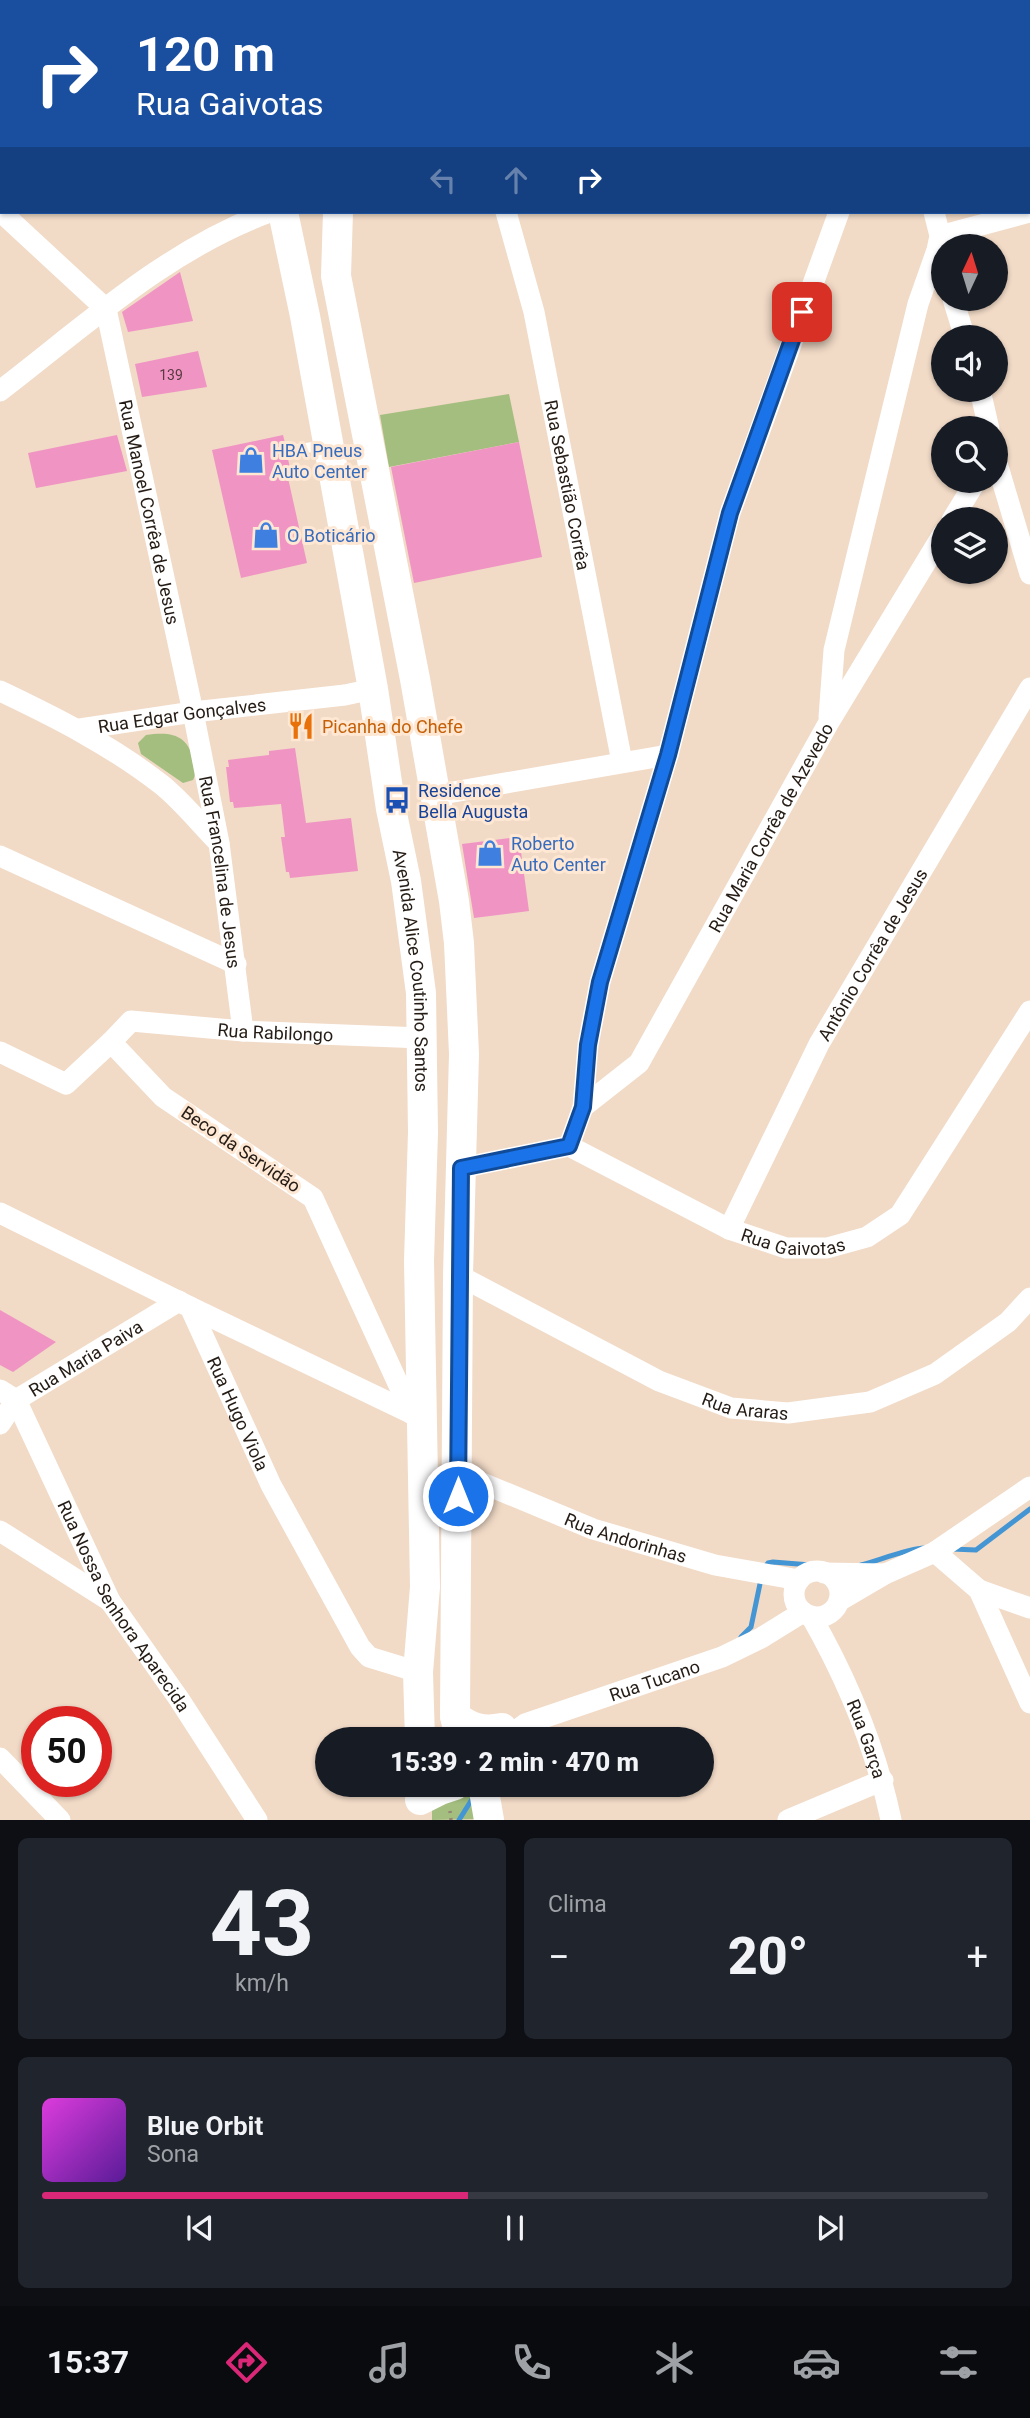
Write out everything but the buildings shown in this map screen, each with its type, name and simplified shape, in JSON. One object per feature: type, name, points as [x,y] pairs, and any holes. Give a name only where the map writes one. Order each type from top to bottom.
[{"type":"main road","name":"Avenida Alice Coutinho Santos","points":[[283,214],[305,316],[373,689],[418,958],[424,1132],[417,1416],[425,1587],[418,1672],[420,1727]]},
{"type":"main road","points":[[338,214],[336,276],[436,795],[454,862],[464,1054],[458,1275],[457,1727]]},
{"type":"street","points":[[3,214],[106,309]]},
{"type":"street","points":[[0,391],[146,276],[229,218],[256,214]]},
{"type":"street","name":"Rua Sebastião Corrêa","points":[[507,214],[532,303],[622,762]]},
{"type":"street","points":[[461,1168],[569,1146],[583,1107],[588,1045],[600,982],[668,755],[730,513],[838,214]]},
{"type":"street","points":[[934,214],[937,234]]},
{"type":"street","points":[[980,234],[1026,214]]},
{"type":"street","points":[[829,722],[834,650],[918,304],[931,273]]},
{"type":"street","name":"Rua Manoel Corrêa de Jesus","points":[[106,309],[193,712]]},
{"type":"street","points":[[1007,493],[1026,548],[1030,574]]},
{"type":"street","name":"Rua Maria Corrêa de Azevedo","points":[[583,1107],[639,1063],[829,722],[931,554]]},
{"type":"street","name":"Antônio Corrêa de Jesus","points":[[729,1229],[820,1044],[1030,688]]},
{"type":"street","name":"Rua Edgar Gonçalves","points":[[0,691],[80,729],[193,712],[345,695],[373,689]]},
{"type":"street","name":"Rua Francelina de Jesus","points":[[193,712],[219,843],[243,1031]]},
{"type":"street","points":[[80,729],[164,787],[219,843]]},
{"type":"street","points":[[436,795],[668,755]]},
{"type":"street","points":[[0,856],[236,964]]},
{"type":"street","name":"Rua Gaivotas","points":[[569,1146],[729,1229],[786,1248],[827,1248],[867,1237],[900,1215],[1030,1011]]},
{"type":"street","name":"Rua Rabilongo","points":[[111,1042],[131,1021],[243,1031],[422,1038]]},
{"type":"street","points":[[0,1052],[66,1084],[111,1042]]},
{"type":"street","name":"Beco da Servidão","points":[[111,1042],[163,1097],[313,1198],[417,1416]]},
{"type":"street","points":[[0,1213],[417,1416]]},
{"type":"street","name":"Rua Araras","points":[[458,1275],[659,1381],[731,1408],[788,1413],[870,1402],[935,1374],[1008,1322],[1030,1298]]},
{"type":"street","name":"Rua Maria Paiva","points":[[0,1424],[8,1395],[185,1304]]},
{"type":"street","name":"Rua Hugo Viola","points":[[185,1304],[271,1485],[360,1647],[369,1657],[418,1672]]},
{"type":"street","name":"Rua Nossa Senhora Aparecida","points":[[8,1395],[110,1601],[179,1699],[257,1819]]},
{"type":"street","name":"Rua Andorinhas","points":[[458,1473],[593,1529],[715,1565],[799,1580]]},
{"type":"street","points":[[885,1574],[815,1572],[799,1580],[794,1597],[807,1614],[828,1614],[837,1605],[885,1574],[935,1552],[1030,1487]]},
{"type":"street","points":[[0,1531],[110,1601]]},
{"type":"street","points":[[935,1552],[979,1590],[1030,1608]]},
{"type":"street","points":[[824,1573],[837,1583],[837,1605]]},
{"type":"street","points":[[979,1590],[1030,1703]]},
{"type":"street","name":"Rua Garça","points":[[835,1658],[837,1605]]},
{"type":"street","name":"Rua Garça","points":[[807,1614],[835,1658],[883,1780],[891,1819]]},
{"type":"street","name":"Rua Tucano","points":[[521,1727],[722,1657],[807,1614]]},
{"type":"street","points":[[0,1758],[60,1819]]},
{"type":"street","points":[[788,1819],[883,1780]]},
{"type":"lane","points":[[286,451],[328,444]]},
{"type":"green space","points":[[509,394],[519,442],[389,467],[380,415]]},
{"type":"green space","points":[[146,735],[171,735],[183,741],[192,754],[195,774],[193,780],[183,783],[141,754],[138,743]]},
{"type":"green space","points":[[455,1797],[471,1797],[480,1819],[432,1820],[432,1808]]},
{"type":"waterway","points":[[952,1549],[976,1550],[1030,1509]]},
{"type":"waterway","points":[[861,1565],[925,1548]]},
{"type":"waterway","points":[[763,1569],[773,1562],[823,1566]]},
{"type":"waterway","points":[[741,1637],[751,1627],[761,1579]]},
{"type":"waterway","points":[[459,1820],[473,1797]]},
{"type":"place","name":"HBA Pneus Auto Center","points":[[251,460]]},
{"type":"place","name":"O Boticário","points":[[266,535]]},
{"type":"place","name":"Picanha do Chefe","points":[[301,726]]},
{"type":"place","name":"Residence Bella Augusta","points":[[397,800]]},
{"type":"place","name":"Roberto Auto Center","points":[[490,853]]},
{"type":"route","points":[[458,1496],[461,1168],[569,1146],[583,1107],[588,1045],[600,982],[668,755],[730,513],[802,312]]}]
